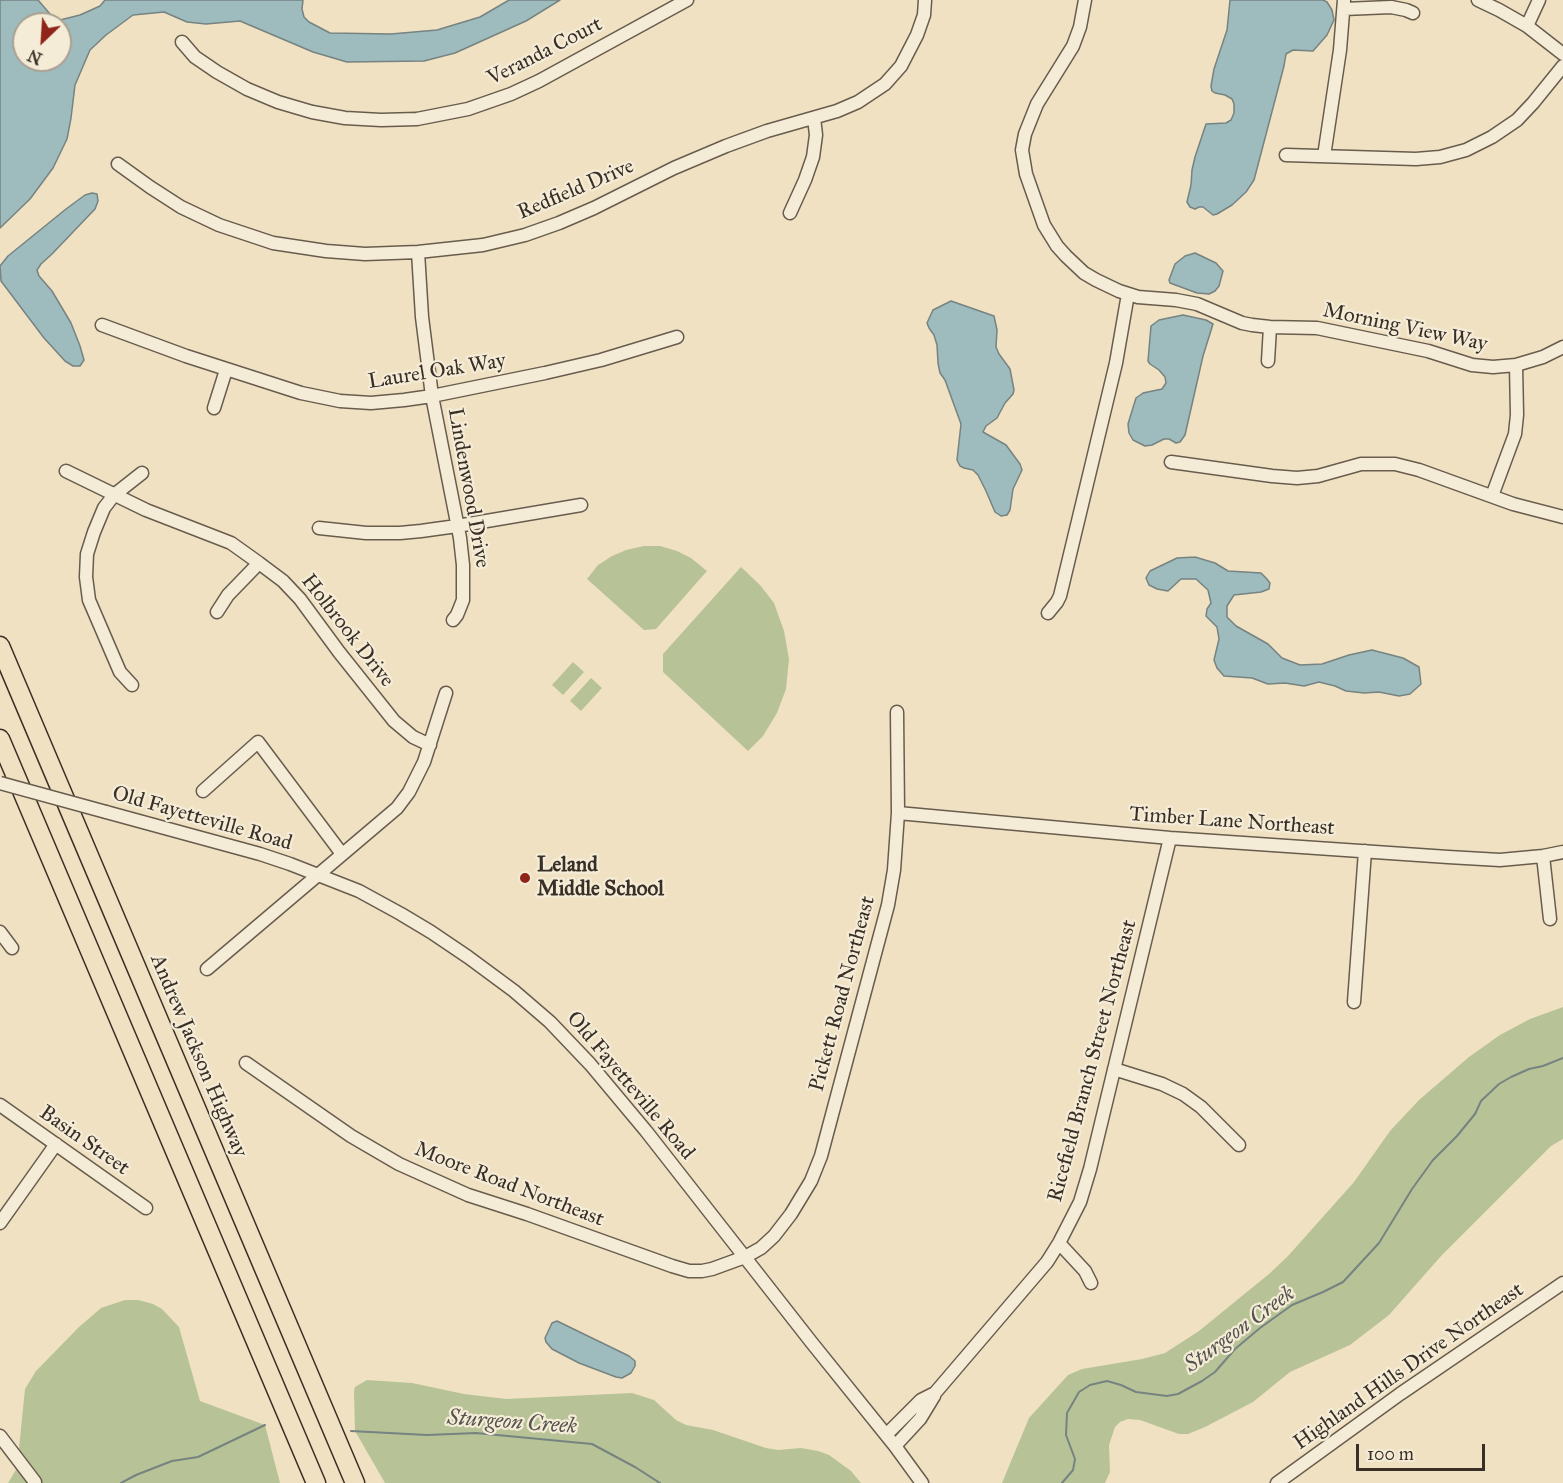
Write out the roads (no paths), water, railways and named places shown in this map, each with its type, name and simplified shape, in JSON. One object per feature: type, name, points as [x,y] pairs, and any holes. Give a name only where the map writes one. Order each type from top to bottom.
[{"type":"highway","name":"Andrew Jackson Highway","points":[[0,646],[355,1483]]},
{"type":"highway","points":[[0,739],[316,1483]]},
{"type":"street","name":"Veranda Court","points":[[182,42],[195,57],[217,72],[247,89],[278,102],[312,112],[345,118],[408,119],[452,113],[511,94],[687,0]]},
{"type":"street","name":"Redfield Drive","points":[[118,164],[181,207],[219,225],[291,247],[365,254],[418,252],[483,245],[542,230],[585,212],[699,157],[767,131],[837,111],[858,102],[893,76],[908,55],[918,35],[924,15],[925,0]]},
{"type":"street","name":"Morning View Way","points":[[1086,0],[1073,46],[1042,96],[1028,125],[1022,157],[1040,216],[1057,246],[1084,273],[1108,287],[1128,294],[1188,302],[1242,322],[1270,327],[1317,328],[1422,349],[1472,365],[1516,365],[1543,357],[1563,347]]},
{"type":"street","points":[[1478,0],[1527,26],[1563,54]]},
{"type":"street","points":[[1527,26],[1539,0]]},
{"type":"street","points":[[1324,156],[1340,50],[1344,4],[1391,7],[1413,13]]},
{"type":"street","points":[[1286,155],[1428,158],[1466,150],[1518,120],[1563,66]]},
{"type":"street","points":[[790,213],[813,157],[816,135],[814,118]]},
{"type":"street","name":"Lindenwood Drive","points":[[418,252],[421,308],[432,396],[462,551],[464,591],[458,615],[453,620]]},
{"type":"street","points":[[1048,613],[1060,596],[1116,363],[1128,294]]},
{"type":"street","name":"Laurel Oak Way","points":[[102,325],[226,370],[301,393],[340,401],[370,403],[432,396],[579,366],[677,338]]},
{"type":"street","points":[[1269,361],[1270,327]]},
{"type":"street","points":[[1492,496],[1515,434],[1516,365]]},
{"type":"street","points":[[214,408],[226,370]]},
{"type":"street","points":[[1171,462],[1297,478],[1318,476],[1361,464],[1395,464],[1419,470],[1528,508],[1563,517]]},
{"type":"street","name":"Holbrook Drive","points":[[66,471],[146,510],[231,543],[283,581],[300,599],[394,721],[413,736],[430,745]]},
{"type":"street","points":[[132,685],[120,672],[89,600],[86,577],[87,554],[104,508],[114,495],[142,472]]},
{"type":"street","points":[[320,528],[383,533],[421,531],[581,505]]},
{"type":"street","points":[[216,612],[228,595],[259,563]]},
{"type":"street","points":[[207,969],[397,808],[409,792],[424,762],[446,693]]},
{"type":"street","name":"Pickett Road Northeast","points":[[745,1257],[761,1248],[780,1229],[811,1181],[821,1156],[888,905],[897,848],[897,712]]},
{"type":"street","points":[[203,791],[258,742],[342,854]]},
{"type":"street","name":"Old Fayetteville Road","points":[[0,783],[242,848],[319,875],[358,891],[401,914],[468,957],[514,991],[550,1022],[590,1064],[632,1114],[922,1483]]},
{"type":"street","name":"Timber Lane Northeast","points":[[898,813],[1170,838],[1500,860],[1563,852]]},
{"type":"street","name":"Ricefield Branch Street Northeast","points":[[895,1446],[920,1419],[935,1393],[1047,1262],[1080,1202],[1087,1182],[1170,838]]},
{"type":"street","points":[[1354,1002],[1365,851]]},
{"type":"street","points":[[1543,856],[1550,919]]},
{"type":"street","points":[[0,932],[12,948]]},
{"type":"street","name":"Moore Road Northeast","points":[[246,1063],[375,1151],[468,1195],[689,1271],[712,1269],[745,1257]]},
{"type":"street","points":[[1114,1069],[1162,1084],[1183,1095],[1202,1107],[1239,1145]]},
{"type":"street","name":"Basin Street","points":[[0,1105],[146,1208]]},
{"type":"street","points":[[0,1223],[56,1144]]},
{"type":"street","points":[[1059,1243],[1085,1271],[1091,1283]]},
{"type":"street","name":"Highland Hills Drive Northeast","points":[[1277,1483],[1563,1283]]},
{"type":"street","name":"Ricefield Branch Street Northeast","points":[[886,1435],[921,1400],[935,1393]]},
{"type":"street","points":[[0,1436],[35,1482]]},
{"type":"water","points":[[0,0],[38,0],[48,12],[12,12],[12,72],[72,72],[72,17],[100,6],[105,0],[303,0],[304,17],[330,33],[391,34],[437,30],[480,17],[509,0],[560,0],[526,21],[455,53],[424,61],[347,62],[313,52],[240,21],[206,24],[187,22],[164,12],[133,15],[90,50],[75,85],[67,139],[53,168],[30,199],[0,228]]},
{"type":"water","points":[[1230,0],[1323,0],[1332,10],[1334,20],[1327,35],[1313,51],[1293,50],[1286,54],[1254,180],[1246,192],[1232,205],[1213,215],[1203,207],[1195,209],[1190,207],[1187,202],[1195,157],[1206,124],[1226,123],[1231,120],[1234,113],[1232,99],[1215,93],[1211,86],[1227,30]]},
{"type":"water","points":[[97,194],[98,201],[95,209],[37,270],[71,323],[80,346],[84,360],[80,366],[73,366],[65,361],[44,338],[1,281],[0,266],[8,256],[66,209],[85,195]]},
{"type":"water","points":[[1195,253],[1216,263],[1223,271],[1219,286],[1209,294],[1197,293],[1170,283],[1175,264],[1185,256]]},
{"type":"water","points":[[951,301],[994,316],[997,330],[996,347],[1010,369],[1013,394],[997,418],[986,426],[983,432],[1006,445],[1022,470],[1013,489],[1007,515],[1001,516],[995,512],[978,475],[973,470],[960,466],[957,460],[961,424],[945,380],[940,373],[937,345],[927,323],[933,310]]},
{"type":"water","points":[[1183,315],[1206,320],[1213,324],[1203,356],[1185,435],[1180,442],[1164,439],[1145,446],[1133,440],[1128,424],[1136,398],[1143,393],[1162,389],[1166,383],[1165,377],[1148,361],[1151,326],[1159,320]]},
{"type":"water","points":[[1195,557],[1215,563],[1228,571],[1261,573],[1266,578],[1270,583],[1269,589],[1234,595],[1227,606],[1227,617],[1236,626],[1268,644],[1282,658],[1300,665],[1322,664],[1372,650],[1403,658],[1419,667],[1421,684],[1410,694],[1399,696],[1379,692],[1346,691],[1319,682],[1304,686],[1285,683],[1268,684],[1252,678],[1224,676],[1214,660],[1219,639],[1217,627],[1206,616],[1211,603],[1208,590],[1196,579],[1181,579],[1168,591],[1157,589],[1149,585],[1146,578],[1150,571],[1177,558]]},
{"type":"water","points":[[557,1321],[629,1356],[635,1361],[631,1373],[622,1378],[616,1377],[579,1363],[552,1349],[545,1338],[552,1323]]},
{"type":"waterway","name":"Sturgeon Creek","points":[[1062,1483],[1073,1470],[1075,1459],[1066,1435],[1067,1413],[1079,1392],[1090,1385],[1107,1381],[1136,1392],[1167,1396],[1178,1394],[1202,1381],[1215,1372],[1235,1349],[1292,1305],[1343,1282],[1379,1243],[1433,1160],[1475,1114],[1481,1101],[1499,1084],[1529,1069],[1563,1058]]},
{"type":"waterway","name":"Sturgeon Creek","points":[[121,1483],[172,1461],[198,1457],[265,1425]]},
{"type":"waterway","name":"Sturgeon Creek","points":[[351,1431],[427,1435],[476,1433],[592,1444],[660,1483]]},
{"type":"place","name":"Leland Middle School","points":[[525,878]]}]
